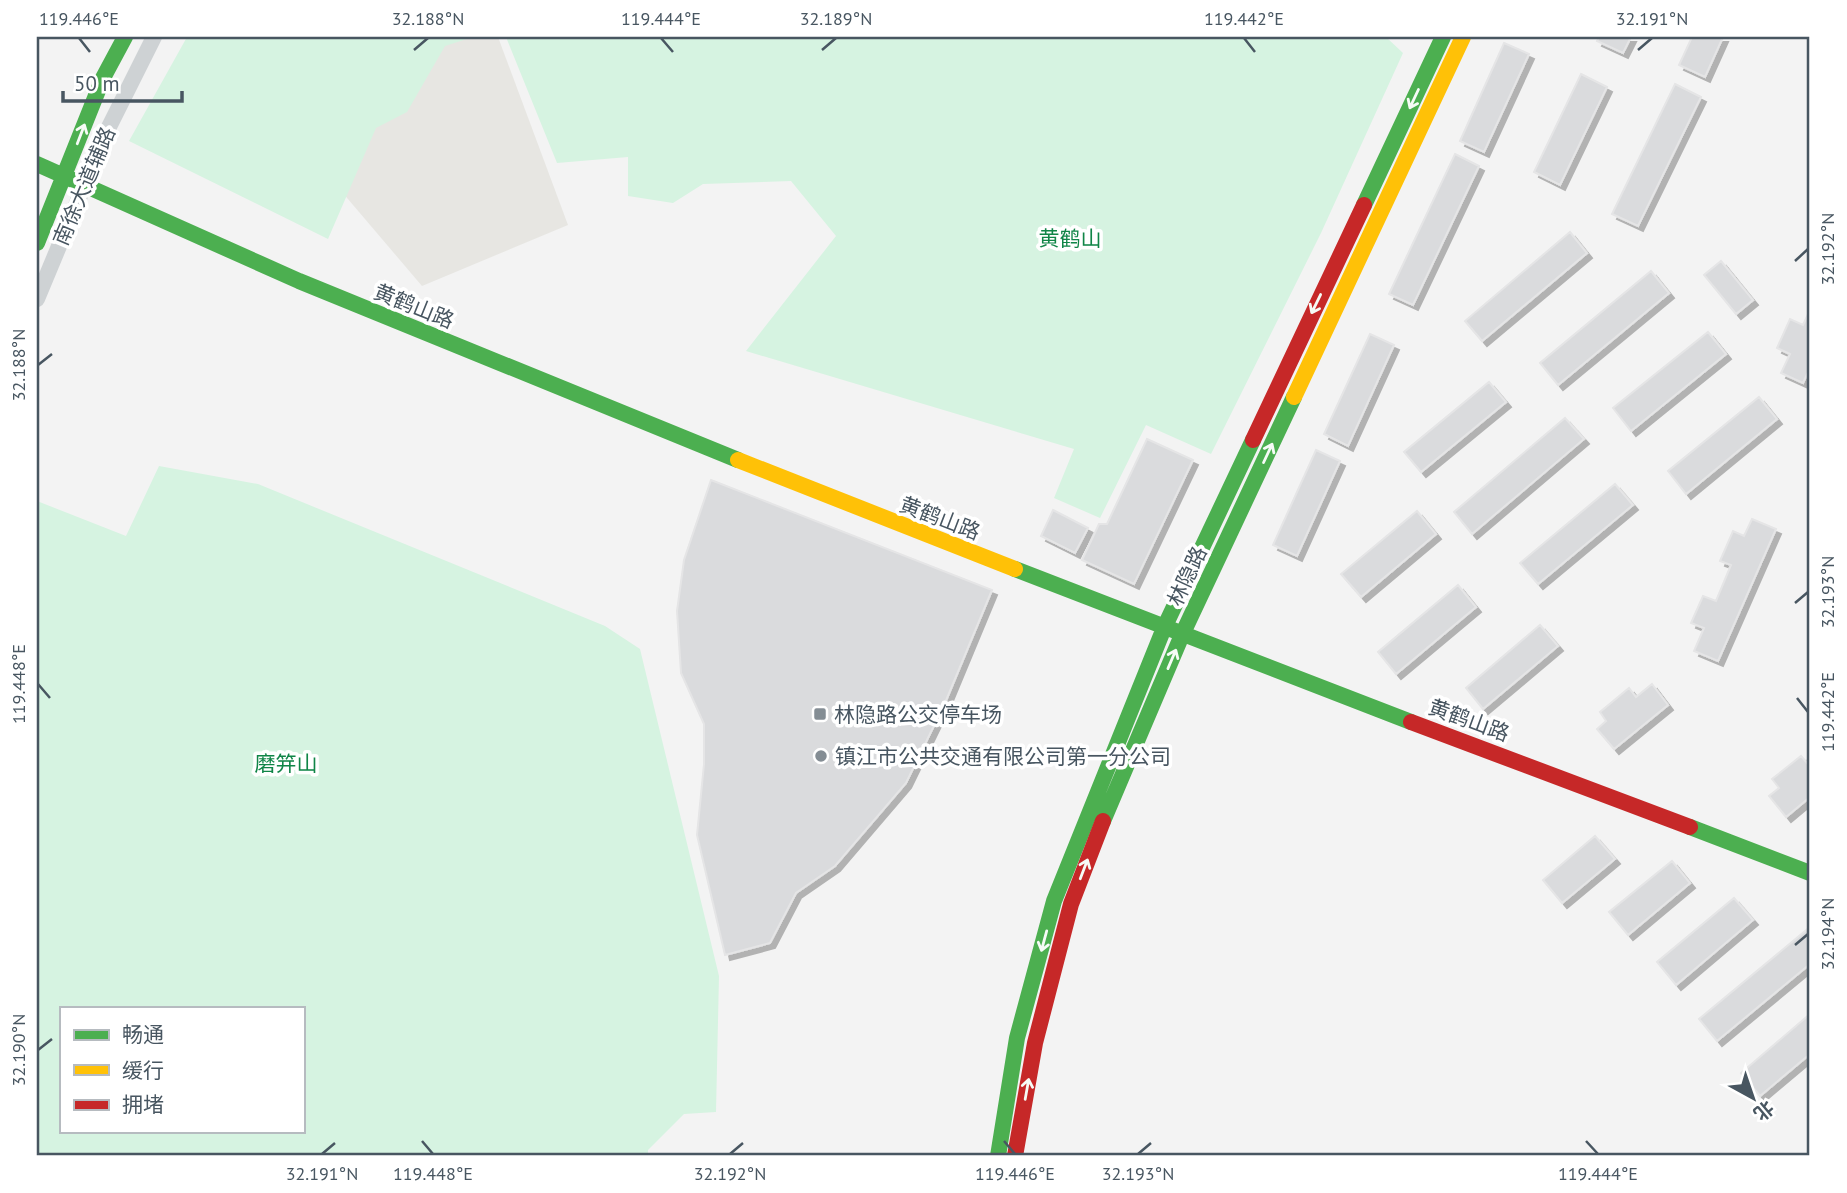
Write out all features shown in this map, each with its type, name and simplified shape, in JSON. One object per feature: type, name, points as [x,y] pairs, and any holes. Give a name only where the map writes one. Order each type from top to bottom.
[{"type":"street","points":[[37,243],[103,78],[125,37]]},
{"type":"street","name":"南徐大道辅路","points":[[37,299],[107,131],[154,37]]},
{"type":"street","name":"林隐路","points":[[998,1156],[1017,1038],[1054,901],[1164,628],[1443,37]]},
{"type":"street","name":"林隐路","points":[[1015,1156],[1035,1043],[1071,904],[1107,811],[1182,635],[1463,37]]},
{"type":"street","name":"黄鹤山路","points":[[37,164],[83,187],[325,292],[767,472],[1182,635],[1810,873]]},
{"type":"shaded area","points":[[441,37],[498,37],[568,225],[422,286],[319,165]]},
{"type":"green space","points":[[187,37],[473,37],[445,46],[407,112],[376,128],[328,239],[129,141]]},
{"type":"green space","name":"黄鹤山","points":[[506,37],[1386,37],[1403,53],[1321,233],[1211,454],[1146,425],[1100,518],[1054,498],[1074,449],[746,351],[836,236],[791,181],[703,184],[673,203],[628,196],[628,157],[557,163]]},
{"type":"green space","name":"磨笄山","points":[[159,466],[258,484],[605,626],[640,649],[719,976],[716,1112],[684,1114],[648,1150],[648,1156],[37,1156],[37,501],[126,536]]},
{"type":"building","points":[[1599,37],[1631,37],[1623,53],[1597,41]]},
{"type":"building","points":[[1692,37],[1723,37],[1705,77],[1679,65]]},
{"type":"building","points":[[1504,43],[1529,54],[1484,152],[1460,141]]},
{"type":"building","points":[[1581,74],[1607,87],[1560,185],[1534,172]]},
{"type":"building","points":[[1675,84],[1701,97],[1638,226],[1612,214]]},
{"type":"building","points":[[1455,154],[1479,166],[1413,305],[1389,294]]},
{"type":"building","points":[[1570,232],[1587,253],[1482,341],[1465,321]]},
{"type":"building","points":[[1721,261],[1753,300],[1736,314],[1704,275]]},
{"type":"building","points":[[1651,271],[1669,293],[1558,385],[1540,363]]},
{"type":"building","points":[[1810,310],[1810,368],[1803,383],[1781,373],[1790,354],[1777,348],[1790,319],[1803,325]]},
{"type":"building","points":[[1708,332],[1726,354],[1631,431],[1613,408]]},
{"type":"building","points":[[1370,334],[1394,345],[1348,446],[1324,434]]},
{"type":"building","points":[[1489,382],[1506,402],[1421,472],[1404,452]]},
{"type":"building","points":[[1759,397],[1777,419],[1686,494],[1668,471]]},
{"type":"building","points":[[1565,418],[1584,439],[1472,534],[1454,512]]},
{"type":"building","points":[[1147,439],[1193,460],[1134,584],[1082,560],[1099,524],[1107,524]]},
{"type":"building","points":[[1316,450],[1340,461],[1297,556],[1273,545]]},
{"type":"building","name":"林隐路公交停车场","points":[[711,480],[992,590],[945,703],[906,783],[835,866],[796,893],[770,943],[725,955],[697,835],[704,764],[704,724],[681,673],[677,611],[684,560]]},
{"type":"building","points":[[1615,484],[1633,505],[1538,584],[1520,563]]},
{"type":"building","points":[[1053,510],[1088,528],[1075,553],[1041,536]]},
{"type":"building","points":[[1417,511],[1436,534],[1361,597],[1341,574]]},
{"type":"building","points":[[1752,519],[1776,529],[1718,661],[1694,651],[1704,628],[1691,623],[1703,596],[1716,601],[1731,565],[1720,561],[1733,531],[1744,536]]},
{"type":"building","points":[[1458,585],[1476,607],[1396,674],[1378,652]]},
{"type":"building","points":[[1540,625],[1558,646],[1483,709],[1466,688]]},
{"type":"building","points":[[1652,684],[1668,705],[1614,749],[1597,729],[1606,721],[1600,712],[1629,688],[1636,697]]},
{"type":"building","points":[[1801,756],[1810,763],[1810,797],[1786,817],[1769,796],[1779,788],[1772,779]]},
{"type":"building","points":[[1595,836],[1615,859],[1562,903],[1543,880]]},
{"type":"building","points":[[1672,861],[1690,883],[1628,935],[1609,912]]},
{"type":"building","points":[[1734,898],[1753,920],[1676,985],[1657,962]]},
{"type":"building","points":[[1810,927],[1810,964],[1717,1041],[1699,1019]]},
{"type":"building","points":[[1810,1014],[1810,1054],[1760,1096],[1741,1073]]},
{"type":"traffic: fast","points":[[37,243],[103,78],[125,37]]},
{"type":"traffic: fast","points":[[1364,205],[1443,37]]},
{"type":"traffic: fast","points":[[37,164],[299,281],[738,460]]},
{"type":"traffic: fast","points":[[1103,821],[1182,635],[1294,397]]},
{"type":"traffic: fast","points":[[998,1156],[1017,1038],[1054,901],[1164,628],[1253,440]]},
{"type":"traffic: fast","points":[[1015,569],[1411,722]]},
{"type":"traffic: fast","points":[[1690,827],[1810,873]]},
{"type":"traffic: slow","points":[[1294,397],[1463,37]]},
{"type":"traffic: slow","points":[[738,460],[1015,569]]},
{"type":"traffic: jam","points":[[1253,440],[1364,205]]},
{"type":"traffic: jam","points":[[1411,722],[1690,827]]},
{"type":"traffic: jam","points":[[1015,1156],[1035,1043],[1071,904],[1103,821]]},
{"type":"place","name":"林隐路公交停车场","points":[[820,714]]},
{"type":"place","name":"镇江市公共交通有限公司第一分公司","points":[[821,756]]}]
